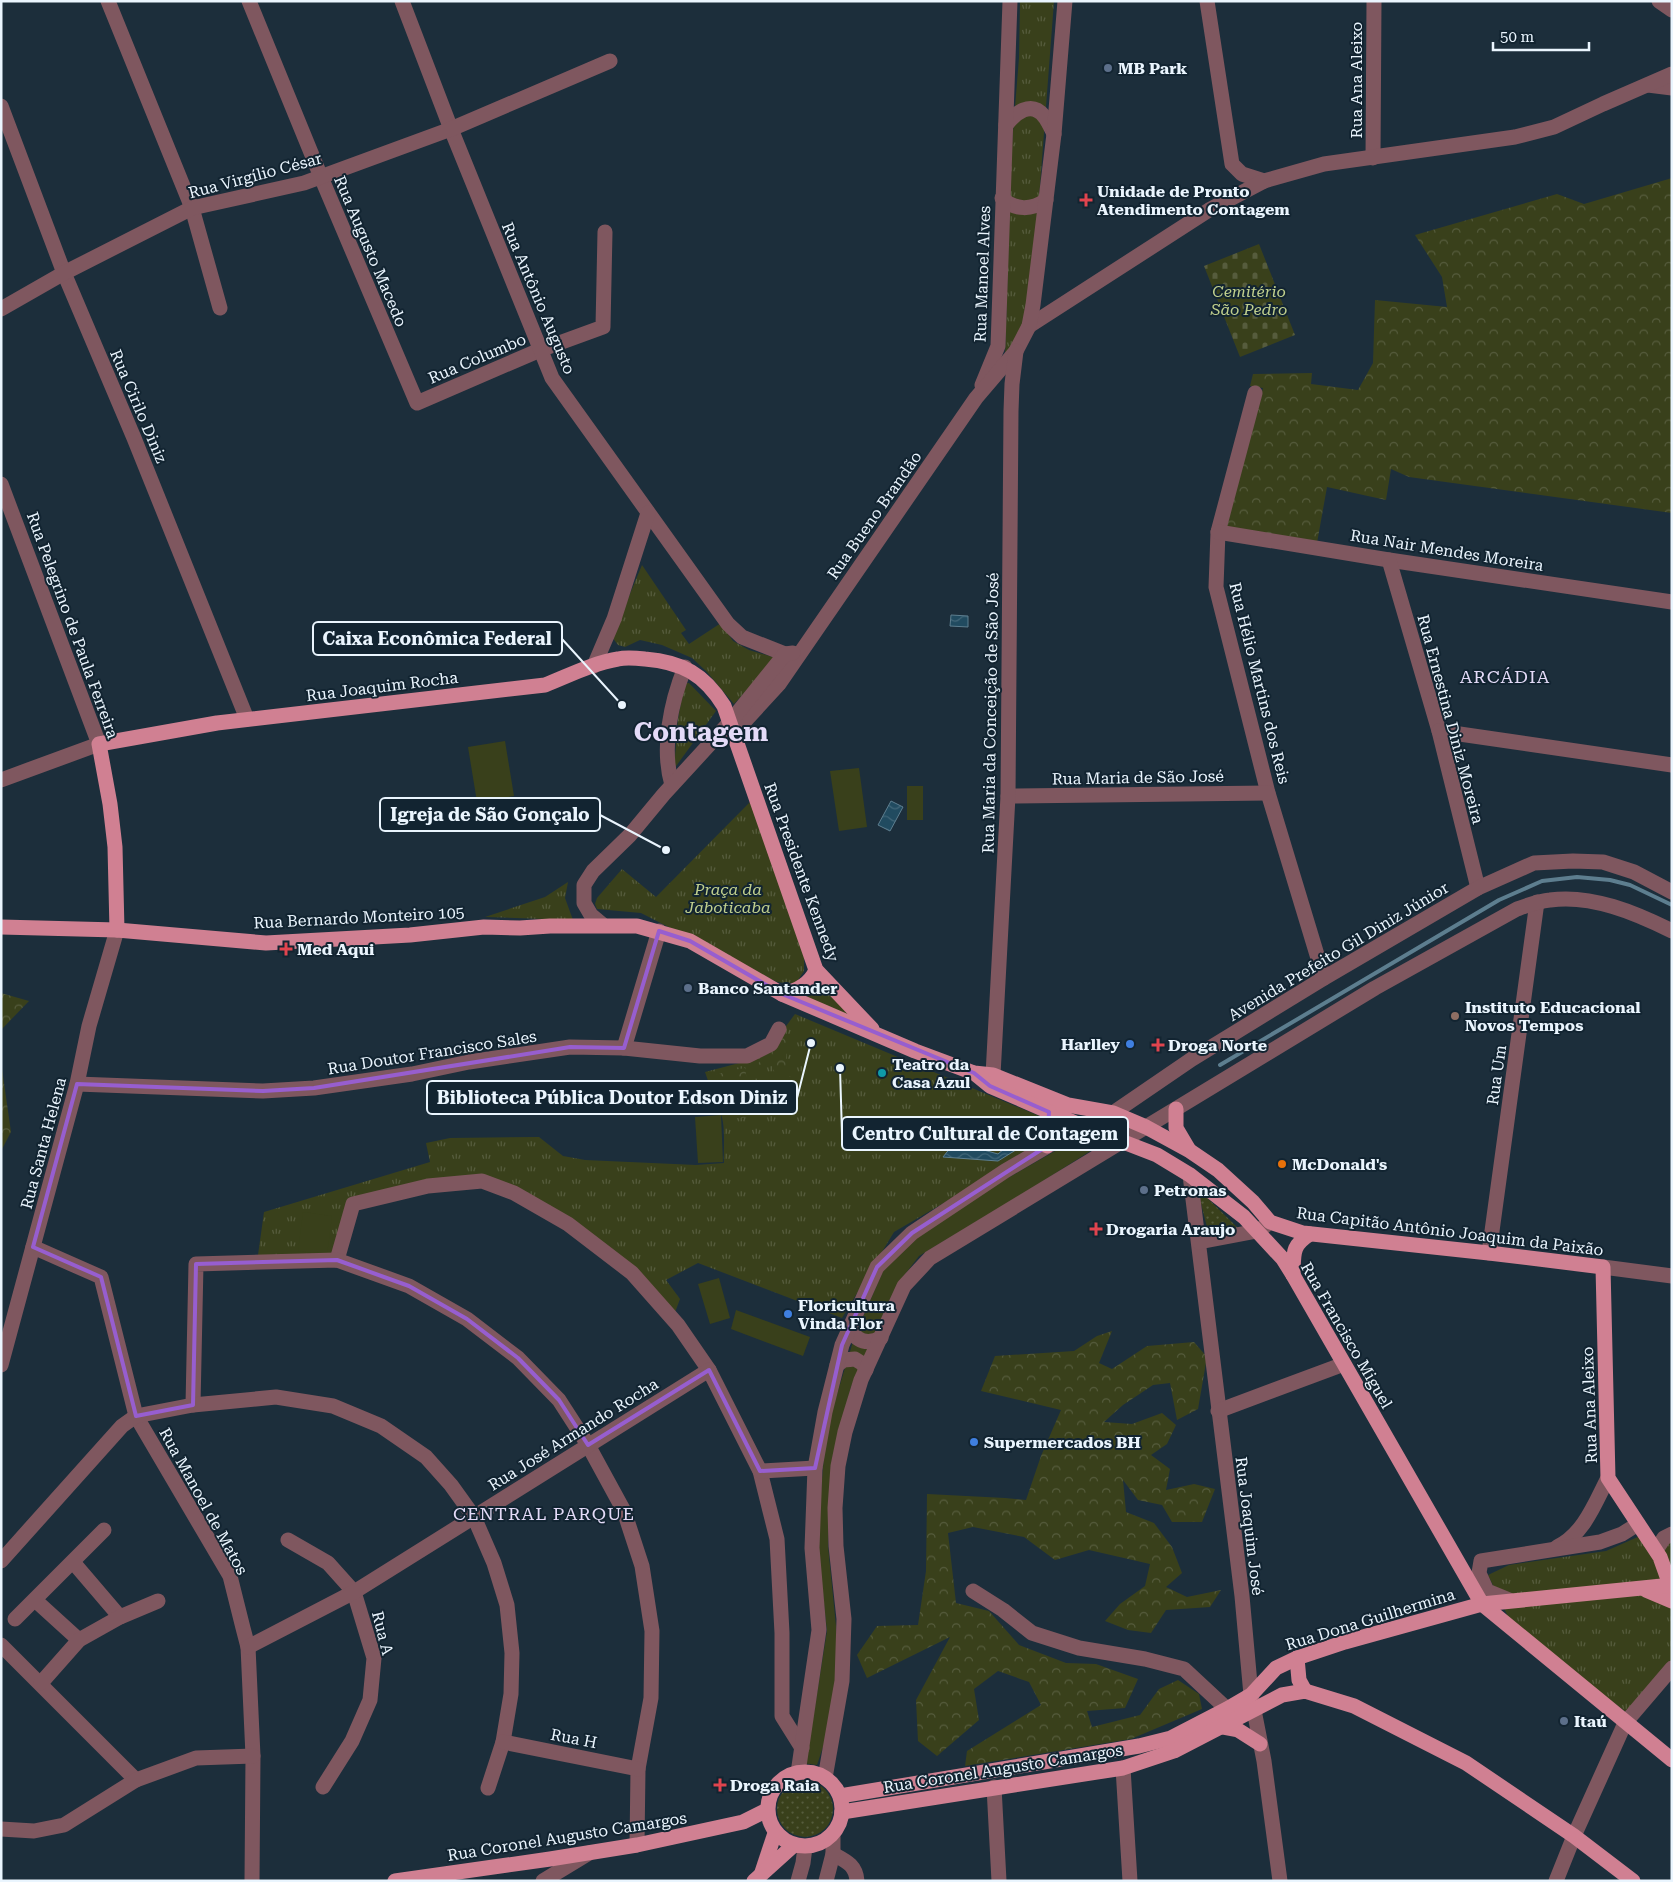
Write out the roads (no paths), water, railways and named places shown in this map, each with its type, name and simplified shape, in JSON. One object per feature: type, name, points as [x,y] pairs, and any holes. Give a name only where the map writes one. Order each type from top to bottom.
[{"type":"main road","name":"Rua Joaquim Rocha","points":[[99,744],[247,719],[545,685],[618,658],[662,660],[685,667],[707,684],[716,694],[724,706],[732,728]]},
{"type":"main road","name":"Rua Presidente Kennedy","points":[[732,728],[816,970],[877,1033]]},
{"type":"main road","name":"Rua Pelegrino de Paula Ferreira","points":[[99,744],[110,804],[115,847],[117,930]]},
{"type":"main road","name":"Rua Bernardo Monteiro 105","points":[[1,927],[117,930],[266,943],[410,935],[484,927],[637,926],[690,941],[782,994],[877,1033],[915,1051],[974,1073]]},
{"type":"main road","points":[[782,994],[798,989],[812,978],[816,970]]},
{"type":"main road","points":[[974,1073],[993,1075],[1068,1105],[1113,1113],[1146,1127],[1190,1151],[1218,1170],[1254,1202],[1270,1222]]},
{"type":"main road","name":"Rua Francisco Miguel","points":[[974,1073],[990,1086],[1082,1126],[1157,1155],[1190,1175],[1244,1217],[1258,1231],[1293,1275],[1482,1604]]},
{"type":"main road","points":[[1176,1108],[1176,1128],[1190,1151]]},
{"type":"main road","points":[[1047,1146],[1050,1130],[1049,1112]]},
{"type":"main road","name":"Rua Capitão Antônio Joaquim da Paixão","points":[[1270,1222],[1296,1232],[1310,1234],[1602,1267]]},
{"type":"main road","points":[[1293,1275],[1293,1261],[1297,1245],[1310,1234]]},
{"type":"main road","name":"Rua Ana Aleixo","points":[[1602,1267],[1608,1478],[1656,1550],[1671,1586]]},
{"type":"main road","name":"Rua Dona Guilhermina","points":[[1251,1695],[1276,1668],[1297,1658],[1345,1642],[1482,1604],[1671,1586]]},
{"type":"main road","points":[[1642,1589],[1672,1601]]},
{"type":"main road","points":[[1482,1604],[1624,1723],[1672,1760]]},
{"type":"main road","points":[[1297,1658],[1299,1680],[1305,1691],[1354,1706],[1466,1763],[1574,1836],[1633,1881]]},
{"type":"main road","name":"Rua Coronel Augusto Camargos","points":[[842,1812],[1123,1768],[1174,1751],[1255,1711],[1282,1695],[1305,1691]]},
{"type":"main road","name":"Rua Coronel Augusto Camargos","points":[[840,1796],[1139,1746],[1171,1738],[1251,1695]]},
{"type":"main road","points":[[1222,1727],[1238,1730],[1260,1744]]},
{"type":"main road","points":[[758,1877],[799,1846],[817,1844],[833,1835],[841,1819],[840,1796],[834,1785],[813,1772],[789,1775],[779,1782],[771,1792],[767,1810],[768,1820],[774,1831],[799,1846]]},
{"type":"main road","name":"Rua Coronel Augusto Camargos","points":[[395,1881],[637,1845],[743,1822],[767,1810]]},
{"type":"main road","name":"Rua Coronel Augusto Camargos","points":[[743,1822],[774,1831]]},
{"type":"main road","points":[[758,1877],[774,1831]]},
{"type":"street","points":[[108,1],[192,208],[220,308]]},
{"type":"street","name":"Rua Augusto Macedo","points":[[249,1],[417,403]]},
{"type":"street","name":"Rua Antônio Augusto","points":[[402,1],[552,378],[728,624],[742,637],[792,654]]},
{"type":"street","name":"Rua Manoel Alves","points":[[976,398],[998,346],[1010,1]]},
{"type":"street","points":[[1207,1],[1232,164],[1242,174],[1264,182]]},
{"type":"street","name":"Rua Ana Aleixo","points":[[1373,158],[1374,1]]},
{"type":"street","points":[[1659,1],[1672,10]]},
{"type":"street","points":[[976,398],[1016,351],[1029,326],[1054,134],[1065,3]]},
{"type":"street","name":"Rua Virgílio César","points":[[1,309],[64,273],[192,208],[304,183],[452,129],[610,61]]},
{"type":"street","points":[[1029,326],[1209,210],[1264,182],[1324,164],[1515,138],[1546,130],[1672,74]]},
{"type":"street","points":[[1646,85],[1672,88]]},
{"type":"street","name":"Rua Cirilo Diniz","points":[[1,106],[64,273],[134,438],[247,719]]},
{"type":"street","points":[[1006,125],[1012,117],[1022,110],[1030,108],[1044,115],[1054,134]]},
{"type":"street","points":[[1002,198],[1008,204],[1015,207],[1026,208],[1040,205],[1046,200]]},
{"type":"street","name":"Rua Columbo","points":[[417,403],[540,350],[603,327],[604,232]]},
{"type":"street","name":"Rua Maria da Conceição de São José","points":[[993,1075],[1008,796],[1011,411],[1016,351]]},
{"type":"street","name":"Rua Hélio Martins dos Reis","points":[[1255,393],[1218,532],[1216,587],[1268,793],[1324,978]]},
{"type":"street","name":"Rua Bueno Brandão","points":[[602,925],[591,915],[584,903],[584,885],[593,871],[630,835],[672,785],[779,684],[792,654],[976,398]]},
{"type":"street","name":"Rua Pelegrino de Paula Ferreira","points":[[1,484],[99,744]]},
{"type":"street","points":[[594,666],[614,620],[648,513]]},
{"type":"street","name":"Rua Nair Mendes Moreira","points":[[1218,532],[1388,560],[1672,602]]},
{"type":"street","name":"Rua Ernestina Diniz Moreira","points":[[1388,560],[1439,731],[1478,888]]},
{"type":"street","points":[[606,640],[618,658]]},
{"type":"street","points":[[672,785],[668,770],[669,728],[685,667]]},
{"type":"street","points":[[1439,731],[1672,765]]},
{"type":"street","name":"Rua Joaquim Rocha","points":[[1,780],[99,744]]},
{"type":"street","name":"Rua Maria de São José","points":[[1008,796],[1268,793]]},
{"type":"street","name":"Avenida Prefeito Gil Diniz Júnior","points":[[798,1773],[819,1630],[812,1548],[814,1468],[825,1412],[842,1345],[877,1267],[912,1233],[1005,1171],[1082,1126],[1113,1113],[1192,1060],[1324,978],[1478,888],[1534,863],[1573,861],[1603,862],[1619,867],[1634,872],[1672,892]]},
{"type":"street","points":[[825,1778],[842,1681],[844,1619],[836,1546],[835,1508],[838,1466],[845,1432],[861,1380],[904,1286],[930,1258],[1375,988],[1517,909],[1552,899],[1582,899],[1649,919],[1672,932]]},
{"type":"street","name":"Rua Um","points":[[1489,1253],[1537,902]]},
{"type":"street","name":"Rua Santa Helena","points":[[1,1365],[77,1084],[89,1026],[117,930]]},
{"type":"street","points":[[624,1048],[660,931]]},
{"type":"street","name":"Rua Doutor Francisco Sales","points":[[77,1084],[263,1091],[314,1088],[412,1074],[470,1062],[570,1047],[624,1048],[700,1056],[747,1056],[772,1044],[779,1028]]},
{"type":"street","name":"Rua Joaquim José","points":[[1190,1175],[1242,1596],[1251,1695],[1280,1881]]},
{"type":"street","points":[[337,1260],[353,1204],[428,1186],[482,1181],[514,1193],[568,1224],[632,1273],[678,1325],[709,1370],[760,1471],[777,1539],[782,1634],[782,1716],[802,1748]]},
{"type":"street","points":[[1199,1242],[1258,1231],[1270,1222]]},
{"type":"street","name":"Rua Manoel de Matos","points":[[33,1247],[101,1277],[136,1416],[230,1576],[248,1647],[253,1756],[252,1881]]},
{"type":"street","points":[[194,1405],[196,1264],[337,1260],[409,1286],[467,1319],[518,1358],[559,1400],[588,1445],[624,1511],[642,1566],[652,1631],[651,1698],[638,1769],[637,1845]]},
{"type":"street","name":"Rua Capitão Antônio Joaquim da Paixão","points":[[1602,1267],[1672,1276]]},
{"type":"street","points":[[849,1329],[860,1340],[872,1342],[880,1338]]},
{"type":"street","points":[[837,1365],[844,1360],[855,1358],[863,1364],[866,1370]]},
{"type":"street","points":[[1218,1411],[1344,1364]]},
{"type":"street","name":"Rua José Armando Rocha","points":[[248,1647],[354,1592],[709,1370]]},
{"type":"street","points":[[1,1561],[122,1426],[136,1416],[194,1405],[276,1396],[333,1406],[381,1426],[426,1456],[474,1516],[494,1563],[507,1605],[512,1653],[511,1694],[503,1742],[488,1788]]},
{"type":"street","points":[[760,1471],[814,1468]]},
{"type":"street","points":[[1554,1549],[1563,1544],[1585,1523],[1608,1478]]},
{"type":"street","points":[[1459,1564],[1600,1542],[1622,1534],[1638,1524]]},
{"type":"street","points":[[15,1619],[104,1530]]},
{"type":"street","points":[[1656,1550],[1664,1538],[1672,1534]]},
{"type":"street","name":"Rua A","points":[[288,1540],[328,1563],[354,1592],[374,1658],[370,1700],[352,1741],[323,1787]]},
{"type":"street","points":[[1481,1561],[1479,1573],[1487,1591],[1510,1600]]},
{"type":"street","points":[[73,1562],[120,1617]]},
{"type":"street","points":[[973,1591],[1003,1610],[1032,1633],[1079,1648],[1145,1659],[1184,1669],[1227,1709]]},
{"type":"street","points":[[34,1600],[79,1640]]},
{"type":"street","points":[[41,1683],[79,1640],[120,1617],[158,1602]]},
{"type":"street","points":[[1,1645],[136,1780]]},
{"type":"street","points":[[1556,1881],[1624,1723],[1672,1668]]},
{"type":"street","name":"Rua H","points":[[503,1742],[638,1769]]},
{"type":"street","points":[[1,1829],[34,1831],[64,1824],[136,1780],[196,1758],[253,1756]]},
{"type":"street","points":[[1123,1768],[1130,1881]]},
{"type":"street","points":[[994,1787],[999,1881]]},
{"type":"street","points":[[826,1881],[834,1854],[833,1835]]},
{"type":"street","points":[[798,1881],[803,1863],[799,1846]]},
{"type":"street","points":[[543,1881],[589,1853]]},
{"type":"street","points":[[834,1854],[849,1863],[856,1871],[857,1881]]},
{"type":"water","points":[[951,615],[968,616],[968,627],[950,626]]},
{"type":"water","points":[[891,801],[903,807],[890,831],[878,825]]},
{"type":"water","points":[[1031,1126],[1032,1140],[998,1161],[943,1157],[955,1142],[998,1154]]},
{"type":"waterway","points":[[1220,1065],[1499,900],[1542,881],[1577,877],[1610,880],[1630,885],[1672,905]]},
{"type":"place","name":"MB Park","points":[[1108,68]]},
{"type":"place","name":"Unidade de Pronto Atendimento Contagem","points":[[1086,200]]},
{"type":"place","name":"Caixa Econômica Federal","points":[[622,705]]},
{"type":"place","name":"Igreja de São Gonçalo","points":[[666,850]]},
{"type":"place","name":"Med Aqui","points":[[286,949]]},
{"type":"place","name":"Banco Santander","points":[[688,988]]},
{"type":"place","name":"Instituto Educacional Novos Tempos","points":[[1455,1016]]},
{"type":"place","name":"Biblioteca Pública Doutor Edson Diniz","points":[[811,1043]]},
{"type":"place","name":"Harlley","points":[[1130,1044]]},
{"type":"place","name":"Droga Norte","points":[[1158,1045]]},
{"type":"place","name":"Centro Cultural de Contagem","points":[[840,1068]]},
{"type":"place","name":"Teatro da Casa Azul","points":[[882,1073]]},
{"type":"place","name":"McDonald's","points":[[1282,1164]]},
{"type":"place","name":"Petronas","points":[[1144,1190]]},
{"type":"place","name":"Drogaria Araujo","points":[[1096,1229]]},
{"type":"place","name":"Floricultura Vinda Flor","points":[[788,1314]]},
{"type":"place","name":"Supermercados BH","points":[[974,1442]]},
{"type":"place","name":"Itaú","points":[[1564,1721]]},
{"type":"place","name":"Droga Raia","points":[[720,1785]]},
{"type":"district","name":"ARCÁDIA","points":[[1505,677]]},
{"type":"district","name":"Contagem","points":[[701,732]]},
{"type":"district","name":"CENTRAL PARQUE","points":[[544,1514]]},
{"type":"park label","name":"Cemitério São Pedro","points":[[1249,300]]},
{"type":"park label","name":"Praça da Jaboticaba","points":[[728,898]]}]
